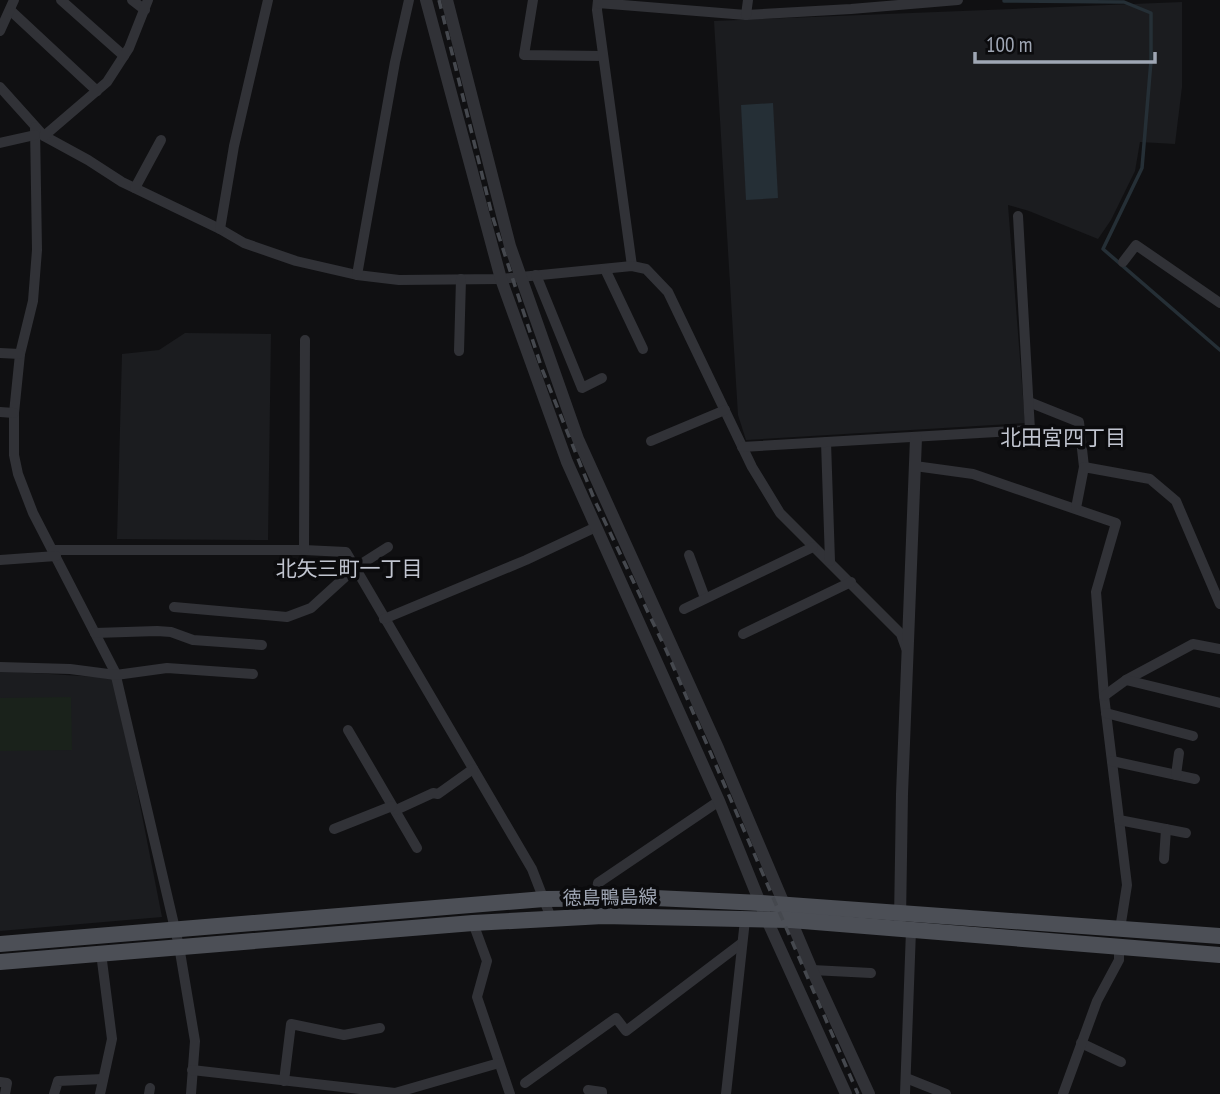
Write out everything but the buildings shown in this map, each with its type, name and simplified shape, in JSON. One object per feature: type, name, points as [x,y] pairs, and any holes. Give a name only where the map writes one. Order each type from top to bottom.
[{"type":"main road","name":"徳島鴨島線","points":[[0,944],[544,899],[596,898],[784,904],[904,925],[1119,948],[1220,955]]},
{"type":"main road","name":"徳島鴨島線","points":[[0,962],[473,923],[603,916],[1120,929],[1220,936]]},
{"type":"street","points":[[61,0],[124,56]]},
{"type":"street","points":[[0,143],[38,133],[107,82],[124,56],[147,5],[132,0]]},
{"type":"street","points":[[220,229],[234,146],[268,0]]},
{"type":"street","points":[[357,275],[395,62],[409,0]]},
{"type":"street","points":[[426,0],[501,279],[567,462],[719,801],[767,920],[846,1094]]},
{"type":"street","points":[[447,0],[510,246],[578,439],[718,748],[812,970],[869,1094]]},
{"type":"street","points":[[533,0],[524,55],[603,56]]},
{"type":"street","points":[[746,15],[748,0]]},
{"type":"street","points":[[632,266],[598,2],[746,15],[958,0]]},
{"type":"street","points":[[0,32],[12,5],[97,90]]},
{"type":"street","points":[[0,87],[38,133],[135,188],[244,243],[296,261],[357,275],[399,280],[501,279],[632,266],[646,270],[668,292],[742,447],[780,513],[851,582],[887,623],[901,634],[907,651]]},
{"type":"street","points":[[38,133],[37,250],[33,301],[20,354],[14,412],[18,474],[33,513],[116,675],[178,946],[195,1041],[191,1094]]},
{"type":"street","points":[[135,188],[161,140]]},
{"type":"street","points":[[742,447],[1030,430],[1018,216]]},
{"type":"street","points":[[1123,262],[1136,245],[1220,303]]},
{"type":"street","points":[[605,269],[643,349]]},
{"type":"street","points":[[536,275],[582,388],[602,378]]},
{"type":"street","points":[[459,351],[461,279]]},
{"type":"street","points":[[304,550],[305,340]]},
{"type":"street","points":[[0,353],[20,354]]},
{"type":"street","points":[[1029,402],[1079,422],[1084,467],[1076,508]]},
{"type":"street","points":[[652,441],[725,410]]},
{"type":"street","points":[[0,412],[14,412]]},
{"type":"street","points":[[905,1094],[902,794],[916,438]]},
{"type":"street","points":[[826,442],[830,561]]},
{"type":"street","points":[[915,466],[973,474],[1116,523],[1096,592],[1104,696],[1127,885],[1120,929]]},
{"type":"street","points":[[1084,467],[1150,479],[1176,501],[1220,604]]},
{"type":"street","points":[[384,619],[526,560],[596,527]]},
{"type":"street","points":[[174,607],[287,617],[311,608],[355,569],[388,547]]},
{"type":"street","points":[[684,609],[814,547]]},
{"type":"street","points":[[0,560],[55,553],[304,550],[346,552],[532,869],[551,918]]},
{"type":"street","points":[[689,555],[705,598]]},
{"type":"street","points":[[743,634],[851,582]]},
{"type":"street","points":[[95,633],[171,632],[193,640],[262,645]]},
{"type":"street","points":[[1104,696],[1126,680],[1193,644],[1220,649]]},
{"type":"street","points":[[0,667],[70,669],[116,675],[167,668],[253,674]]},
{"type":"street","points":[[1126,680],[1220,703]]},
{"type":"street","points":[[1106,713],[1193,736]]},
{"type":"street","points":[[348,730],[418,848]]},
{"type":"street","points":[[1176,775],[1179,752]]},
{"type":"street","points":[[1112,761],[1195,779]]},
{"type":"street","points":[[334,829],[433,793],[438,794],[473,769]]},
{"type":"street","points":[[596,898],[598,883],[719,801]]},
{"type":"street","points":[[1119,820],[1186,833]]},
{"type":"street","points":[[1164,859],[1166,829]]},
{"type":"street","points":[[726,1094],[745,920]]},
{"type":"street","points":[[473,923],[487,961],[477,998],[510,1094]]},
{"type":"street","points":[[525,1083],[616,1018],[626,1031],[742,943]]},
{"type":"street","points":[[1063,1094],[1097,1001],[1119,960],[1119,948]]},
{"type":"street","points":[[100,1094],[112,1039],[101,953]]},
{"type":"street","points":[[812,970],[871,973]]},
{"type":"street","points":[[284,1082],[291,1024],[344,1035],[380,1028]]},
{"type":"street","points":[[1081,1043],[1121,1062]]},
{"type":"street","points":[[192,1070],[395,1093],[499,1063]]},
{"type":"street","points":[[906,1078],[946,1094]]},
{"type":"street","points":[[54,1094],[58,1081],[103,1079]]},
{"type":"street","points":[[0,1082],[6,1083],[5,1094]]},
{"type":"street","points":[[588,1090],[602,1094]]},
{"type":"shaded area","points":[[1182,2],[1182,87],[1175,144],[1140,142],[1135,171],[1111,220],[1098,239],[1008,205],[1025,423],[746,440],[738,415],[714,21]]},
{"type":"shaded area","points":[[773,103],[778,198],[746,200],[741,105]]},
{"type":"shaded area","points":[[185,333],[271,334],[268,540],[117,539],[122,354],[159,350]]},
{"type":"shaded area","points":[[0,671],[115,678],[162,917],[0,931]]},
{"type":"shaded area","points":[[71,697],[72,750],[0,751],[0,698]]},
{"type":"waterway","points":[[1004,1],[1124,2],[1151,13],[1151,61],[1142,168],[1103,249],[1220,350]]},
{"type":"railway","points":[[439,0],[492,215],[542,369],[595,501],[667,652],[858,1094]]},
{"type":"district","name":"北田宮四丁目","points":[[1063,438]]},
{"type":"district","name":"北矢三町一丁目","points":[[349,569]]}]
